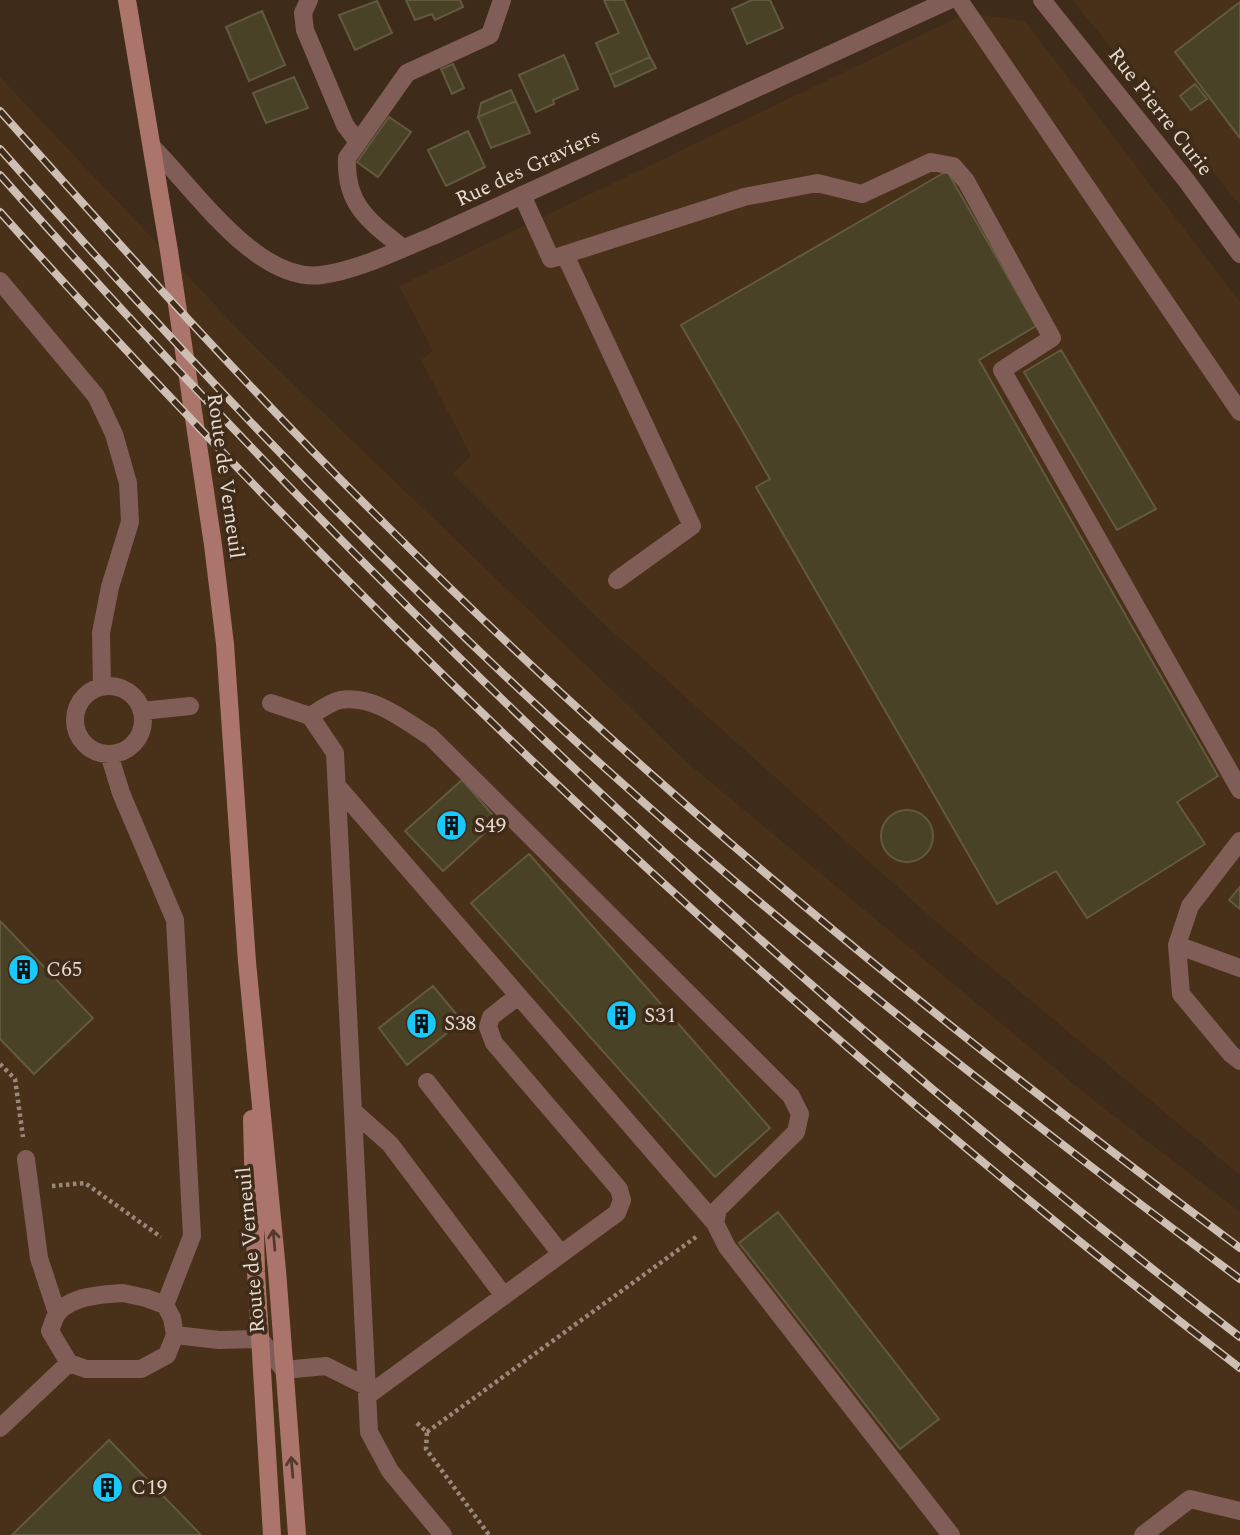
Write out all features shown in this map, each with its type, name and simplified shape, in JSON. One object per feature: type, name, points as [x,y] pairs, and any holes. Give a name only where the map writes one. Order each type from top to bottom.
[{"type":"main road","name":"Route de Verneuil","points":[[127,0],[169,251],[225,644],[247,962],[277,1270],[297,1535]]},
{"type":"main road","name":"Route de Verneuil","points":[[247,962],[260,1339],[272,1535]]},
{"type":"street","points":[[309,0],[303,13],[305,30],[345,125],[358,142]]},
{"type":"street","points":[[403,248],[358,209],[349,190],[347,158],[407,73],[490,35],[502,0]]},
{"type":"street","name":"Rue des Graviers","points":[[152,147],[236,237],[288,272],[320,276],[403,248],[950,0]]},
{"type":"street","points":[[959,0],[1240,412]]},
{"type":"street","name":"Rue Pierre Curie","points":[[1042,0],[1186,180],[1240,254]]},
{"type":"street","points":[[522,195],[551,259],[744,197],[817,183],[862,194],[931,162],[953,166],[966,181],[1052,338],[1002,370],[1240,790]]},
{"type":"street","points":[[565,255],[692,526],[617,580]]},
{"type":"street","points":[[0,281],[96,396],[114,434],[128,483],[130,522],[110,587],[101,634],[102,686]]},
{"type":"street","points":[[102,686],[122,688],[131,694],[142,712],[136,740],[120,752],[98,752],[81,739],[76,729],[77,707],[83,697],[102,686]]},
{"type":"street","points":[[310,716],[338,700],[357,700],[391,711],[431,737],[791,1096],[800,1114],[796,1132],[718,1209],[715,1223]]},
{"type":"street","points":[[271,703],[310,716],[335,753],[369,1432],[390,1471],[443,1535]]},
{"type":"street","points":[[142,712],[190,706]]},
{"type":"street","points":[[109,754],[121,793],[175,920],[192,1236],[165,1306]]},
{"type":"street","points":[[337,786],[715,1223],[727,1247],[951,1535]]},
{"type":"street","points":[[1240,841],[1190,906],[1177,945],[1181,994],[1231,1054],[1240,1061]]},
{"type":"street","points":[[1177,945],[1240,968]]},
{"type":"street","points":[[367,1391],[617,1213],[622,1200],[620,1189],[494,1043],[488,1027],[491,1017],[518,996]]},
{"type":"street","points":[[428,1082],[561,1254]]},
{"type":"street","points":[[353,1111],[390,1144],[504,1296]]},
{"type":"street","points":[[26,1159],[39,1258],[57,1313]]},
{"type":"street","points":[[122,1293],[146,1298],[165,1306],[172,1318],[175,1335],[167,1355],[141,1369],[86,1369],[69,1363],[50,1331],[57,1313],[66,1306],[93,1295],[122,1293]]},
{"type":"street","points":[[175,1335],[219,1340],[260,1339],[284,1370],[326,1366],[367,1391]]},
{"type":"street","points":[[0,1428],[69,1363]]},
{"type":"street","points":[[1143,1535],[1190,1499],[1240,1511]]},
{"type":"path","points":[[0,1064],[15,1079],[26,1159]]},
{"type":"path","points":[[30,1188],[85,1183],[161,1237]]},
{"type":"path","points":[[427,1432],[715,1223]]},
{"type":"path","points":[[417,1423],[427,1432]]},
{"type":"path","points":[[427,1432],[426,1449],[489,1535]]},
{"type":"shaded area","points":[[1072,0],[1240,0],[1240,205]]},
{"type":"shaded area","points":[[967,13],[1025,21],[1240,302],[1240,1175],[933,919],[593,614],[452,474],[471,456],[421,360],[433,351],[399,286]]},
{"type":"shaded area","points":[[0,77],[255,347],[690,765],[1092,1099],[1240,1212],[1240,1535],[0,1535]]},
{"type":"building","points":[[406,0],[460,0],[463,7],[435,20],[432,14],[415,20]]},
{"type":"building","points":[[604,0],[624,0],[650,57],[610,75],[596,43],[619,33]]},
{"type":"building","points":[[752,0],[770,0],[783,28],[747,44],[732,9]]},
{"type":"building","points":[[377,1],[392,33],[355,50],[339,15]]},
{"type":"building","points":[[1240,2],[1240,138],[1175,52]]},
{"type":"building","points":[[262,11],[285,65],[249,81],[226,27]]},
{"type":"building","points":[[564,55],[578,89],[553,100],[554,104],[536,112],[519,75]]},
{"type":"building","points":[[650,57],[656,68],[615,87],[610,75]]},
{"type":"building","points":[[453,64],[464,88],[452,94],[441,69]]},
{"type":"building","points":[[294,77],[308,108],[266,123],[253,93]]},
{"type":"building","points":[[1195,84],[1207,99],[1191,110],[1180,96]]},
{"type":"building","points":[[511,90],[516,101],[478,117],[481,103]]},
{"type":"building","points":[[516,101],[530,133],[491,148],[478,117]]},
{"type":"building","points":[[389,117],[411,132],[378,177],[357,162]]},
{"type":"building","points":[[468,131],[485,167],[446,186],[428,150]]},
{"type":"building","points":[[947,171],[1036,326],[979,360],[1218,776],[1177,802],[1205,844],[1087,918],[1056,871],[997,904],[756,487],[770,479],[681,325]]},
{"type":"building","points":[[1061,350],[1156,509],[1117,530],[1024,372]]},
{"type":"building","name":"S49","points":[[462,780],[498,821],[443,871],[405,831]]},
{"type":"building","points":[[907,810],[917,812],[925,818],[931,826],[931,846],[925,854],[917,860],[907,862],[897,860],[889,854],[883,846],[881,836],[883,826],[889,818],[897,812]]},
{"type":"building","name":"S31","points":[[529,854],[770,1128],[715,1177],[471,903]]},
{"type":"building","points":[[1240,887],[1240,909],[1229,900]]},
{"type":"building","name":"C65","points":[[0,921],[93,1018],[34,1074],[0,1039]]},
{"type":"building","name":"S38","points":[[433,986],[462,1021],[407,1065],[379,1028]]},
{"type":"building","points":[[778,1212],[939,1419],[900,1449],[739,1243]]},
{"type":"building","name":"C19","points":[[109,1440],[201,1535],[12,1535]]},
{"type":"railway","points":[[0,111],[287,425],[487,624],[589,719],[694,812],[908,991],[1128,1164],[1240,1248]]},
{"type":"railway","points":[[0,149],[166,332],[336,511],[513,684],[604,767],[763,905],[897,1015],[1240,1279]]},
{"type":"railway","points":[[0,175],[143,332],[289,486],[439,638],[592,785],[749,929],[909,1069],[1073,1205],[1240,1337]]},
{"type":"railway","points":[[0,212],[143,369],[290,522],[440,672],[593,818],[750,961],[910,1101],[1073,1236],[1240,1368]]},
{"type":"place","name":"S49","points":[[451,826]]},
{"type":"place","name":"C65","points":[[23,970]]},
{"type":"place","name":"S31","points":[[621,1016]]},
{"type":"place","name":"S38","points":[[421,1024]]},
{"type":"place","name":"C19","points":[[108,1488]]}]
